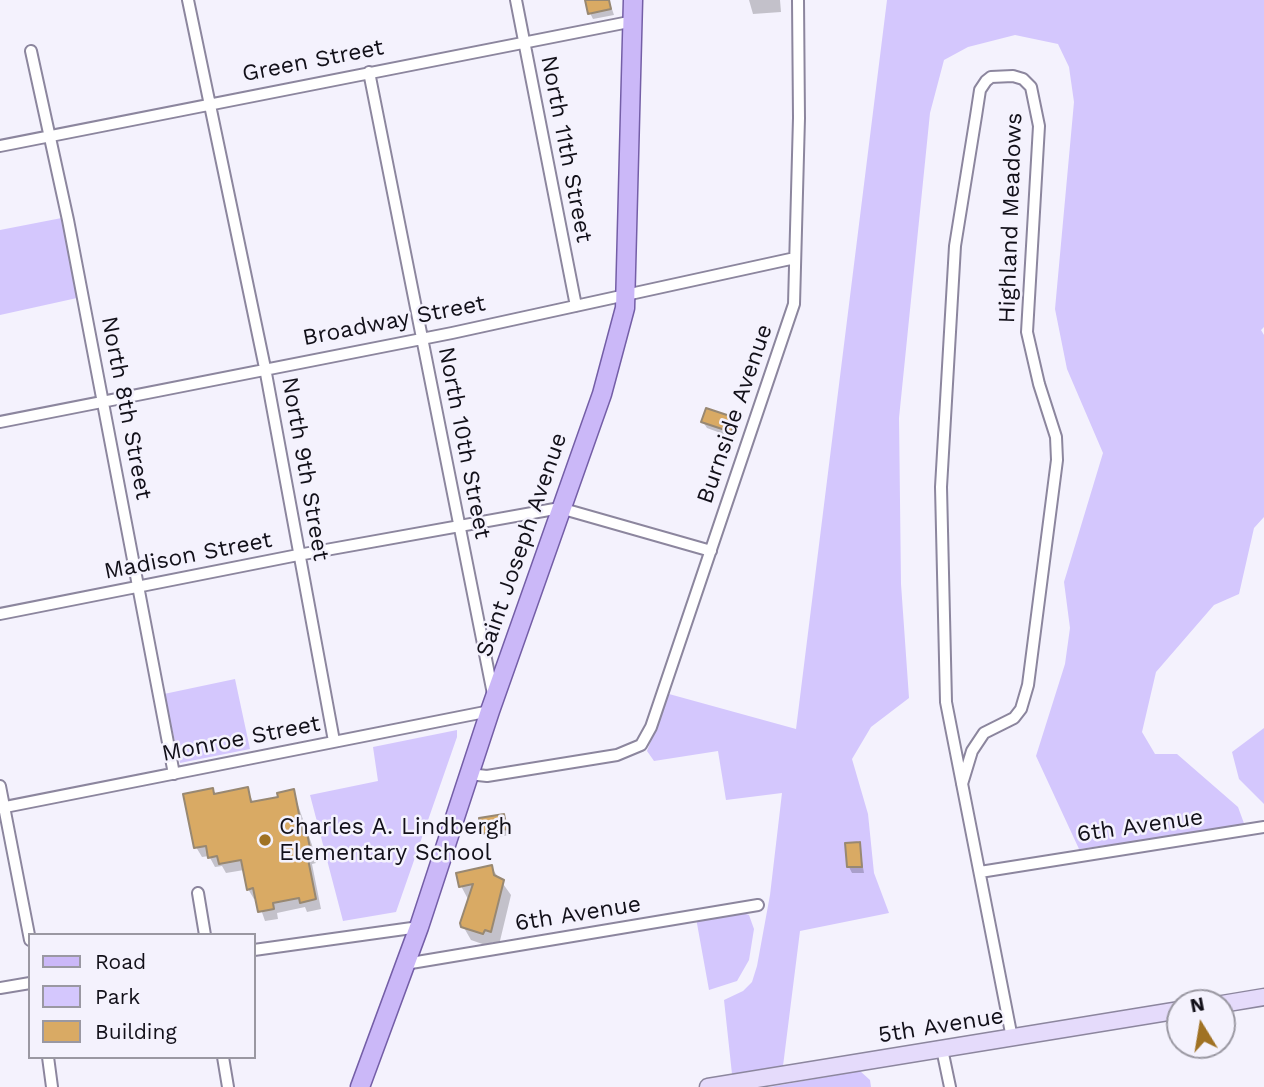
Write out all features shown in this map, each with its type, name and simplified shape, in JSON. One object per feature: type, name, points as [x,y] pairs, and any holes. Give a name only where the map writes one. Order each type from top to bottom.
[{"type":"main road","name":"Saint Joseph Avenue","points":[[360,1087],[419,927],[468,774],[602,394],[627,294],[633,0]]},
{"type":"street","name":"North 9th Street","points":[[188,0],[265,368],[334,741]]},
{"type":"street","name":"North 11th Street","points":[[516,0],[576,306]]},
{"type":"street","name":"Burnside Avenue","points":[[468,774],[487,776],[617,755],[635,749],[645,741],[794,304],[799,118],[797,0]]},
{"type":"street","name":"Green Street","points":[[0,146],[634,21]]},
{"type":"street","name":"North 8th Street","points":[[31,51],[103,400],[174,774]]},
{"type":"street","name":"North 10th Street","points":[[369,72],[492,705]]},
{"type":"street","name":"Highland Meadows","points":[[962,784],[972,751],[984,733],[1014,718],[1021,709],[1028,685],[1058,460],[1056,437],[1038,384],[1027,332],[1039,126],[1031,87],[1023,79],[1013,76],[991,77],[981,90],[955,246],[946,363],[941,487],[946,702],[962,784],[980,872],[1012,1038]]},
{"type":"street","name":"Broadway Street","points":[[0,422],[422,339],[795,258]]},
{"type":"street","name":"Madison Street","points":[[0,614],[298,555],[560,508],[711,551]]},
{"type":"street","name":"Monroe Street","points":[[2,808],[334,741],[492,705]]},
{"type":"street","points":[[0,786],[2,808],[29,933]]},
{"type":"street","name":"6th Avenue","points":[[980,872],[1227,835],[1264,827]]},
{"type":"street","points":[[198,893],[205,933]]},
{"type":"street","name":"6th Avenue","points":[[405,964],[758,905]]},
{"type":"street","points":[[256,950],[419,927]]},
{"type":"street","points":[[0,988],[28,983]]},
{"type":"street","points":[[1236,1002],[1264,997]]},
{"type":"street","name":"5th Avenue","points":[[708,1087],[1166,1012]]},
{"type":"street","points":[[942,1049],[950,1087]]},
{"type":"street","points":[[48,1059],[52,1087]]},
{"type":"street","points":[[223,1059],[228,1087]]},
{"type":"green space","points":[[887,0],[1264,0],[1264,327],[1261,330],[1264,335],[1264,517],[1254,528],[1239,594],[1214,605],[1156,672],[1142,732],[1155,754],[1177,754],[1238,807],[1245,826],[1079,849],[1036,756],[1065,664],[1070,628],[1064,582],[1103,453],[1067,369],[1055,309],[1074,102],[1069,67],[1058,44],[1015,35],[968,47],[944,60],[930,113],[899,418],[901,584],[909,698],[871,727],[852,759],[868,814],[874,873],[889,913],[800,931],[783,1066],[732,1074],[724,1000],[743,991],[752,982],[757,966],[770,895],[782,793],[726,800],[718,751],[654,761],[647,751],[669,694],[796,729]]},
{"type":"green space","points":[[72,216],[86,288],[77,298],[0,315],[0,230]]},
{"type":"green space","points":[[235,679],[250,749],[180,763],[164,694]]},
{"type":"green space","points":[[1264,728],[1264,804],[1239,779],[1232,752]]},
{"type":"green space","points":[[457,730],[457,737],[396,912],[343,921],[310,795],[378,781],[373,747]]},
{"type":"green space","points":[[740,912],[749,915],[754,929],[749,960],[737,981],[709,990],[696,918]]},
{"type":"green space","points":[[860,1071],[870,1080],[871,1087],[769,1087]]},
{"type":"building","points":[[585,0],[609,0],[611,9],[588,14]]},
{"type":"building","points":[[706,408],[736,418],[731,432],[701,422]]},
{"type":"building","name":"Charles A. Lindbergh Elementary School","points":[[248,787],[251,802],[278,797],[277,793],[294,789],[303,834],[307,833],[311,853],[307,854],[316,899],[300,903],[299,898],[273,903],[274,909],[258,912],[253,888],[247,890],[241,860],[219,864],[217,856],[208,858],[206,846],[194,848],[183,794],[213,788],[214,794]]},
{"type":"building","points":[[504,814],[507,829],[482,834],[479,818]]},
{"type":"building","points":[[860,842],[862,867],[847,867],[845,843]]},
{"type":"building","points":[[492,865],[494,875],[504,880],[491,932],[485,930],[483,934],[461,927],[473,884],[459,887],[456,873]]},
{"type":"place","name":"Charles A. Lindbergh Elementary School","points":[[265,840]]}]
